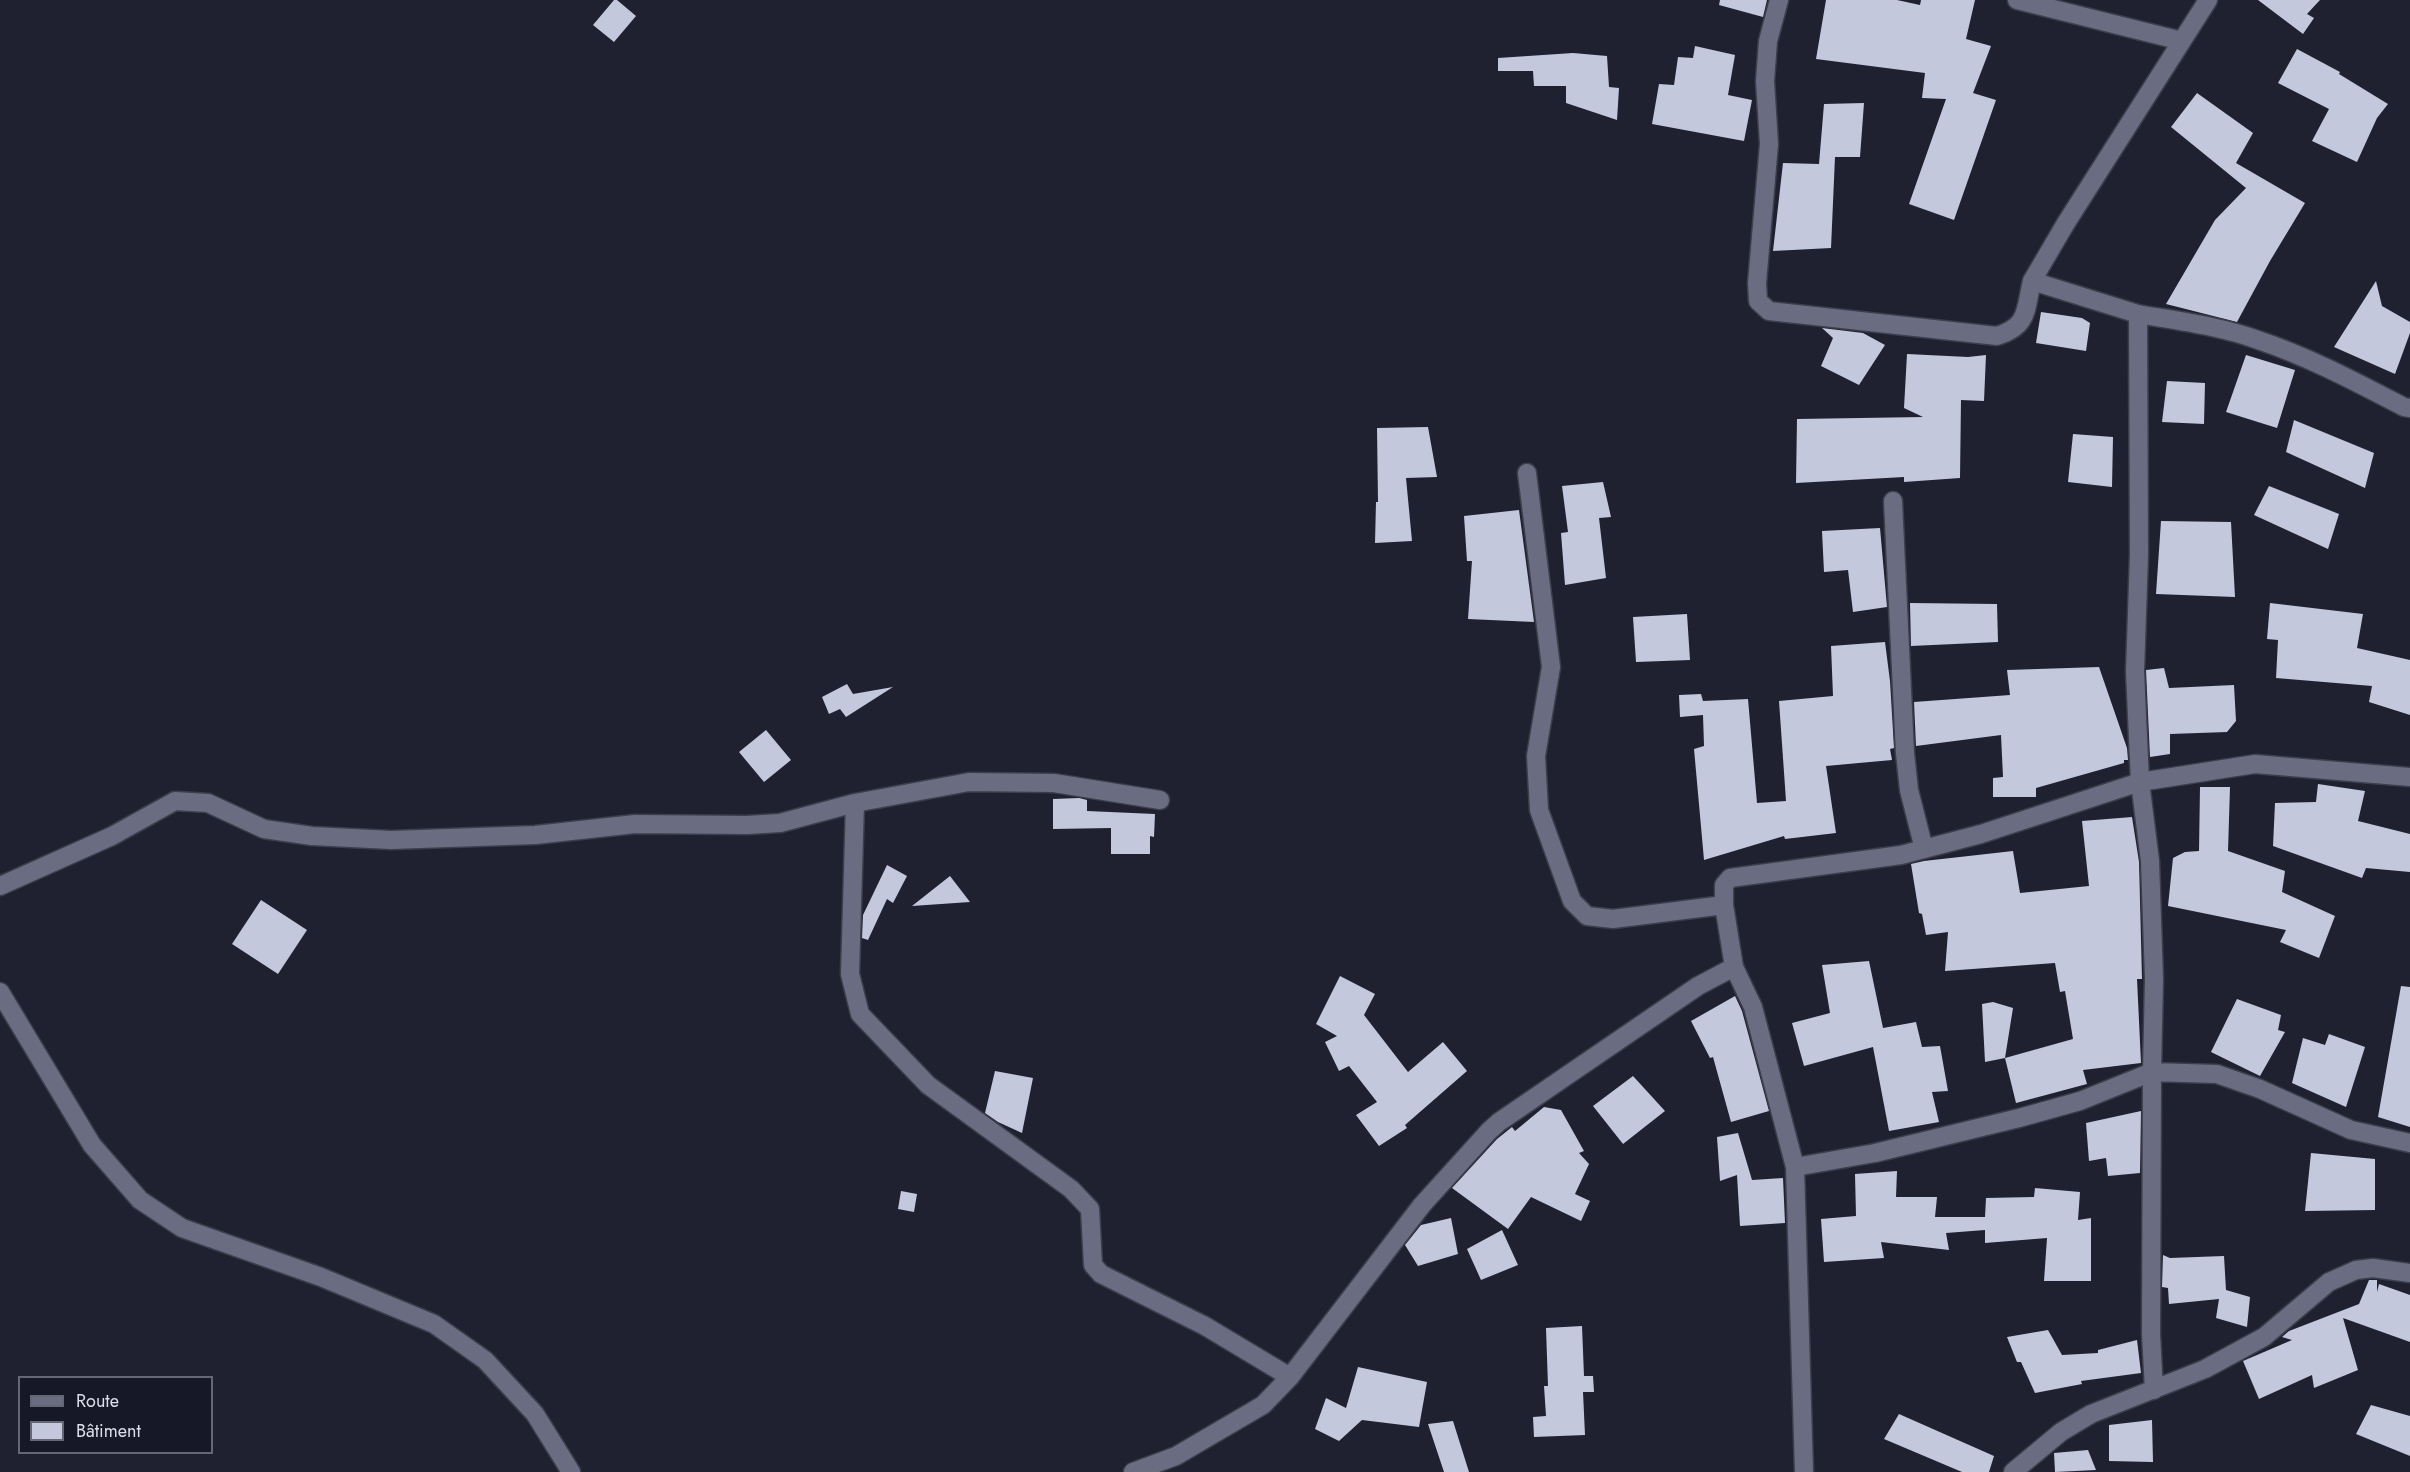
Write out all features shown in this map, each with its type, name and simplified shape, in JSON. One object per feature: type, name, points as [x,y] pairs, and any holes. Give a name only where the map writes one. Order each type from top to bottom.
[{"type":"street","points":[[1779,0],[1768,41],[1765,81],[1769,144],[1757,283],[1758,301],[1769,311],[1997,336],[2013,331],[2023,319],[2032,281],[2109,153],[2208,0]]},
{"type":"street","points":[[2017,0],[2182,41]]},
{"type":"street","points":[[2032,281],[2138,314],[2257,339],[2328,368],[2410,408]]},
{"type":"street","points":[[2138,314],[2139,533],[2134,640],[2140,782],[2150,861],[2154,979],[2151,1334],[2154,1390]]},
{"type":"street","points":[[1527,473],[1551,667],[1536,756],[1539,810],[1572,901],[1587,916],[1613,919],[1724,905]]},
{"type":"street","points":[[1893,501],[1905,753],[1909,790],[1924,849]]},
{"type":"street","points":[[1804,1472],[1795,1167],[1753,1007],[1734,967],[1724,905],[1724,885],[1730,878],[1901,855],[1981,834],[2140,782],[2255,764],[2410,777]]},
{"type":"street","points":[[0,886],[112,836],[175,801],[208,802],[264,829],[312,836],[391,840],[535,835],[635,824],[780,823],[855,803],[969,782],[1054,783],[1160,800]]},
{"type":"street","points":[[855,803],[850,974],[860,1014],[928,1085],[1071,1189],[1090,1209],[1093,1265],[1101,1274],[1205,1326],[1290,1377]]},
{"type":"street","points":[[1133,1472],[1176,1455],[1263,1405],[1290,1377],[1422,1205],[1499,1122],[1698,987],[1734,967]]},
{"type":"street","points":[[0,992],[92,1145],[140,1200],[182,1228],[321,1277],[434,1324],[485,1360],[535,1414],[571,1472]]},
{"type":"street","points":[[1795,1167],[1875,1153],[2019,1119],[2080,1101],[2152,1072],[2217,1074],[2260,1089],[2351,1130],[2410,1143]]},
{"type":"street","points":[[2013,1472],[2061,1432],[2091,1414],[2205,1368],[2264,1337],[2329,1282],[2356,1270],[2373,1268],[2410,1273]]},
{"type":"building","points":[[614,0],[636,16],[614,42],[593,25]]},
{"type":"building","points":[[1720,0],[1767,0],[1763,17],[1719,5]]},
{"type":"building","points":[[1826,0],[1897,0],[1920,5],[1921,0],[1975,0],[1966,39],[1991,46],[1973,93],[1996,100],[1954,220],[1909,204],[1946,99],[1922,98],[1925,73],[1816,59]]},
{"type":"building","points":[[2258,0],[2320,0],[2307,14],[2314,18],[2303,34]]},
{"type":"building","points":[[1695,46],[1735,55],[1728,95],[1752,100],[1744,141],[1652,124],[1659,84],[1674,85],[1678,57],[1693,58]]},
{"type":"building","points":[[2297,49],[2340,72],[2339,74],[2388,104],[2377,118],[2357,162],[2312,141],[2329,109],[2278,83]]},
{"type":"building","points":[[1573,53],[1607,56],[1609,87],[1619,88],[1617,120],[1566,103],[1566,86],[1534,86],[1533,71],[1498,71],[1498,58]]},
{"type":"building","points":[[2197,93],[2253,133],[2236,163],[2305,203],[2237,322],[2166,304],[2215,220],[2246,188],[2171,127]]},
{"type":"building","points":[[1864,103],[1860,157],[1835,157],[1831,248],[1773,251],[1783,163],[1819,164],[1824,104]]},
{"type":"building","points":[[2376,281],[2382,306],[2410,322],[2410,333],[2395,374],[2334,347]]},
{"type":"building","points":[[2041,312],[2082,318],[2090,323],[2086,351],[2036,343]]},
{"type":"building","points":[[1822,328],[1863,333],[1885,345],[1859,385],[1821,366],[1833,338]]},
{"type":"building","points":[[1907,354],[1968,357],[1986,355],[1984,401],[1961,400],[1960,478],[1904,482],[1904,477],[1796,483],[1797,419],[1923,417],[1904,408]]},
{"type":"building","points":[[2246,355],[2295,370],[2277,428],[2226,412]]},
{"type":"building","points":[[2167,381],[2205,383],[2204,424],[2162,422]]},
{"type":"building","points":[[2294,420],[2374,453],[2365,488],[2286,452]]},
{"type":"building","points":[[1428,427],[1437,477],[1406,478],[1412,541],[1375,543],[1376,502],[1378,502],[1377,428]]},
{"type":"building","points":[[2073,434],[2113,437],[2112,487],[2068,482]]},
{"type":"building","points":[[1603,482],[1611,517],[1599,518],[1606,578],[1565,585],[1561,533],[1568,532],[1562,486]]},
{"type":"building","points":[[2269,486],[2339,514],[2328,549],[2254,515]]},
{"type":"building","points":[[1519,510],[1534,622],[1468,619],[1472,561],[1467,561],[1464,516]]},
{"type":"building","points":[[2161,521],[2231,522],[2235,597],[2156,594]]},
{"type":"building","points":[[1880,528],[1887,607],[1853,612],[1848,570],[1824,572],[1822,531]]},
{"type":"building","points":[[1910,603],[1997,604],[1998,642],[1911,646]]},
{"type":"building","points":[[2270,603],[2363,614],[2357,648],[2410,660],[2410,715],[2369,702],[2372,686],[2276,678],[2278,640],[2267,639]]},
{"type":"building","points":[[1687,614],[1690,660],[1636,662],[1633,617]]},
{"type":"building","points":[[1885,642],[1894,748],[1890,749],[1892,760],[1826,766],[1836,833],[1785,839],[1784,836],[1704,860],[1694,749],[1704,746],[1703,715],[1680,717],[1679,695],[1701,694],[1703,701],[1748,699],[1757,803],[1786,801],[1779,701],[1833,696],[1831,646]]},
{"type":"building","points":[[2099,667],[2127,748],[2128,760],[2124,760],[2124,763],[2036,788],[2036,797],[1993,797],[1993,778],[2003,777],[2001,735],[1916,746],[1914,702],[2010,695],[2007,670]]},
{"type":"building","points":[[2164,668],[2169,688],[2234,685],[2236,721],[2227,732],[2170,734],[2170,754],[2150,757],[2146,670]]},
{"type":"building","points":[[847,684],[853,694],[893,687],[846,717],[840,709],[829,714],[822,697]]},
{"type":"building","points":[[766,730],[791,760],[764,782],[739,752]]},
{"type":"building","points":[[2318,784],[2365,791],[2358,821],[2410,834],[2410,872],[2366,868],[2362,878],[2273,846],[2275,803],[2316,802]]},
{"type":"building","points":[[2200,787],[2230,787],[2228,851],[2285,871],[2282,892],[2335,916],[2319,958],[2280,942],[2286,930],[2168,906],[2173,858],[2185,852],[2199,851]]},
{"type":"building","points":[[1053,799],[1087,800],[1087,811],[1155,814],[1154,837],[1150,836],[1150,854],[1111,854],[1111,828],[1053,829]]},
{"type":"building","points":[[2132,817],[2139,862],[2142,979],[2137,979],[2141,1063],[2083,1070],[2087,1084],[2016,1103],[2005,1058],[2073,1039],[2065,991],[2060,992],[2055,963],[1945,971],[1948,932],[1926,935],[1922,914],[1919,913],[1911,864],[2013,851],[2020,893],[2089,886],[2082,821]]},
{"type":"building","points":[[887,865],[907,876],[893,903],[887,899],[868,940],[862,938],[863,915]]},
{"type":"building","points":[[950,876],[970,902],[912,906]]},
{"type":"building","points":[[261,900],[307,930],[278,974],[232,944]]},
{"type":"building","points":[[1869,961],[1883,1028],[1916,1022],[1922,1047],[1940,1046],[1948,1091],[1932,1092],[1939,1122],[1889,1131],[1873,1047],[1804,1066],[1792,1023],[1830,1013],[1822,965]]},
{"type":"building","points":[[1340,976],[1375,994],[1364,1015],[1408,1072],[1443,1042],[1467,1071],[1405,1125],[1407,1128],[1379,1146],[1356,1115],[1377,1102],[1349,1066],[1339,1071],[1325,1042],[1337,1036],[1316,1024]]},
{"type":"building","points":[[2401,986],[2410,987],[2410,1127],[2378,1117]]},
{"type":"building","points":[[1735,996],[1742,1011],[1769,1111],[1731,1122],[1713,1057],[1710,1058],[1691,1021]]},
{"type":"building","points":[[2237,999],[2281,1015],[2278,1030],[2285,1032],[2260,1076],[2211,1052]]},
{"type":"building","points":[[1993,1002],[2013,1008],[2005,1058],[1985,1062],[1982,1004]]},
{"type":"building","points":[[2329,1034],[2365,1047],[2346,1107],[2292,1083],[2303,1038],[2325,1045]]},
{"type":"building","points":[[995,1071],[1033,1078],[1022,1133],[985,1113]]},
{"type":"building","points":[[1633,1076],[1665,1111],[1623,1144],[1593,1106]]},
{"type":"building","points":[[1544,1107],[1561,1110],[1584,1151],[1579,1153],[1589,1164],[1575,1194],[1590,1201],[1581,1221],[1531,1197],[1508,1229],[1452,1188],[1497,1139],[1512,1127],[1515,1131]]},
{"type":"building","points":[[2141,1111],[2140,1173],[2108,1176],[2106,1158],[2089,1161],[2086,1123]]},
{"type":"building","points":[[1738,1133],[1752,1180],[1783,1178],[1785,1223],[1740,1226],[1737,1175],[1720,1181],[1717,1137]]},
{"type":"building","points":[[2311,1153],[2375,1159],[2375,1210],[2305,1211]]},
{"type":"building","points":[[1897,1171],[1896,1197],[1937,1197],[1935,1217],[1985,1217],[1986,1198],[2034,1197],[2035,1188],[2080,1192],[2078,1220],[2091,1218],[2091,1281],[2044,1281],[2047,1238],[1985,1243],[1985,1230],[1946,1233],[1949,1250],[1881,1242],[1884,1258],[1824,1262],[1821,1219],[1856,1216],[1855,1174]]},
{"type":"building","points":[[901,1191],[917,1194],[914,1212],[898,1209]]},
{"type":"building","points":[[1451,1218],[1458,1254],[1418,1266],[1405,1245],[1421,1225]]},
{"type":"building","points":[[1502,1230],[1518,1265],[1481,1280],[1467,1249]]},
{"type":"building","points":[[2163,1255],[2170,1258],[2224,1256],[2226,1290],[2250,1297],[2247,1327],[2216,1318],[2219,1299],[2169,1304],[2168,1288],[2162,1287]]},
{"type":"building","points":[[2369,1280],[2377,1280],[2377,1292],[2379,1284],[2410,1295],[2410,1342],[2343,1318],[2358,1370],[2314,1388],[2312,1375],[2259,1399],[2243,1361],[2292,1340],[2282,1337],[2289,1331],[2359,1304]]},
{"type":"building","points":[[1582,1326],[1584,1376],[1593,1376],[1594,1392],[1583,1392],[1585,1435],[1534,1437],[1533,1417],[1546,1416],[1544,1386],[1548,1386],[1546,1328]]},
{"type":"building","points":[[2048,1330],[2062,1355],[2098,1353],[2098,1350],[2137,1340],[2141,1373],[2081,1381],[2082,1384],[2035,1393],[2021,1362],[2017,1362],[2007,1337]]},
{"type":"building","points":[[1358,1367],[1427,1382],[1419,1427],[1362,1420],[1339,1441],[1315,1429],[1326,1398],[1346,1408]]},
{"type":"building","points":[[2371,1405],[2410,1416],[2410,1456],[2356,1434]]},
{"type":"building","points":[[1899,1414],[1994,1456],[1989,1472],[1962,1472],[1884,1439]]},
{"type":"building","points":[[2152,1420],[2153,1462],[2109,1461],[2109,1425]]},
{"type":"building","points":[[1453,1421],[1469,1472],[1444,1472],[1428,1424]]},
{"type":"building","points":[[2088,1450],[2096,1470],[2055,1472],[2054,1453]]}]
